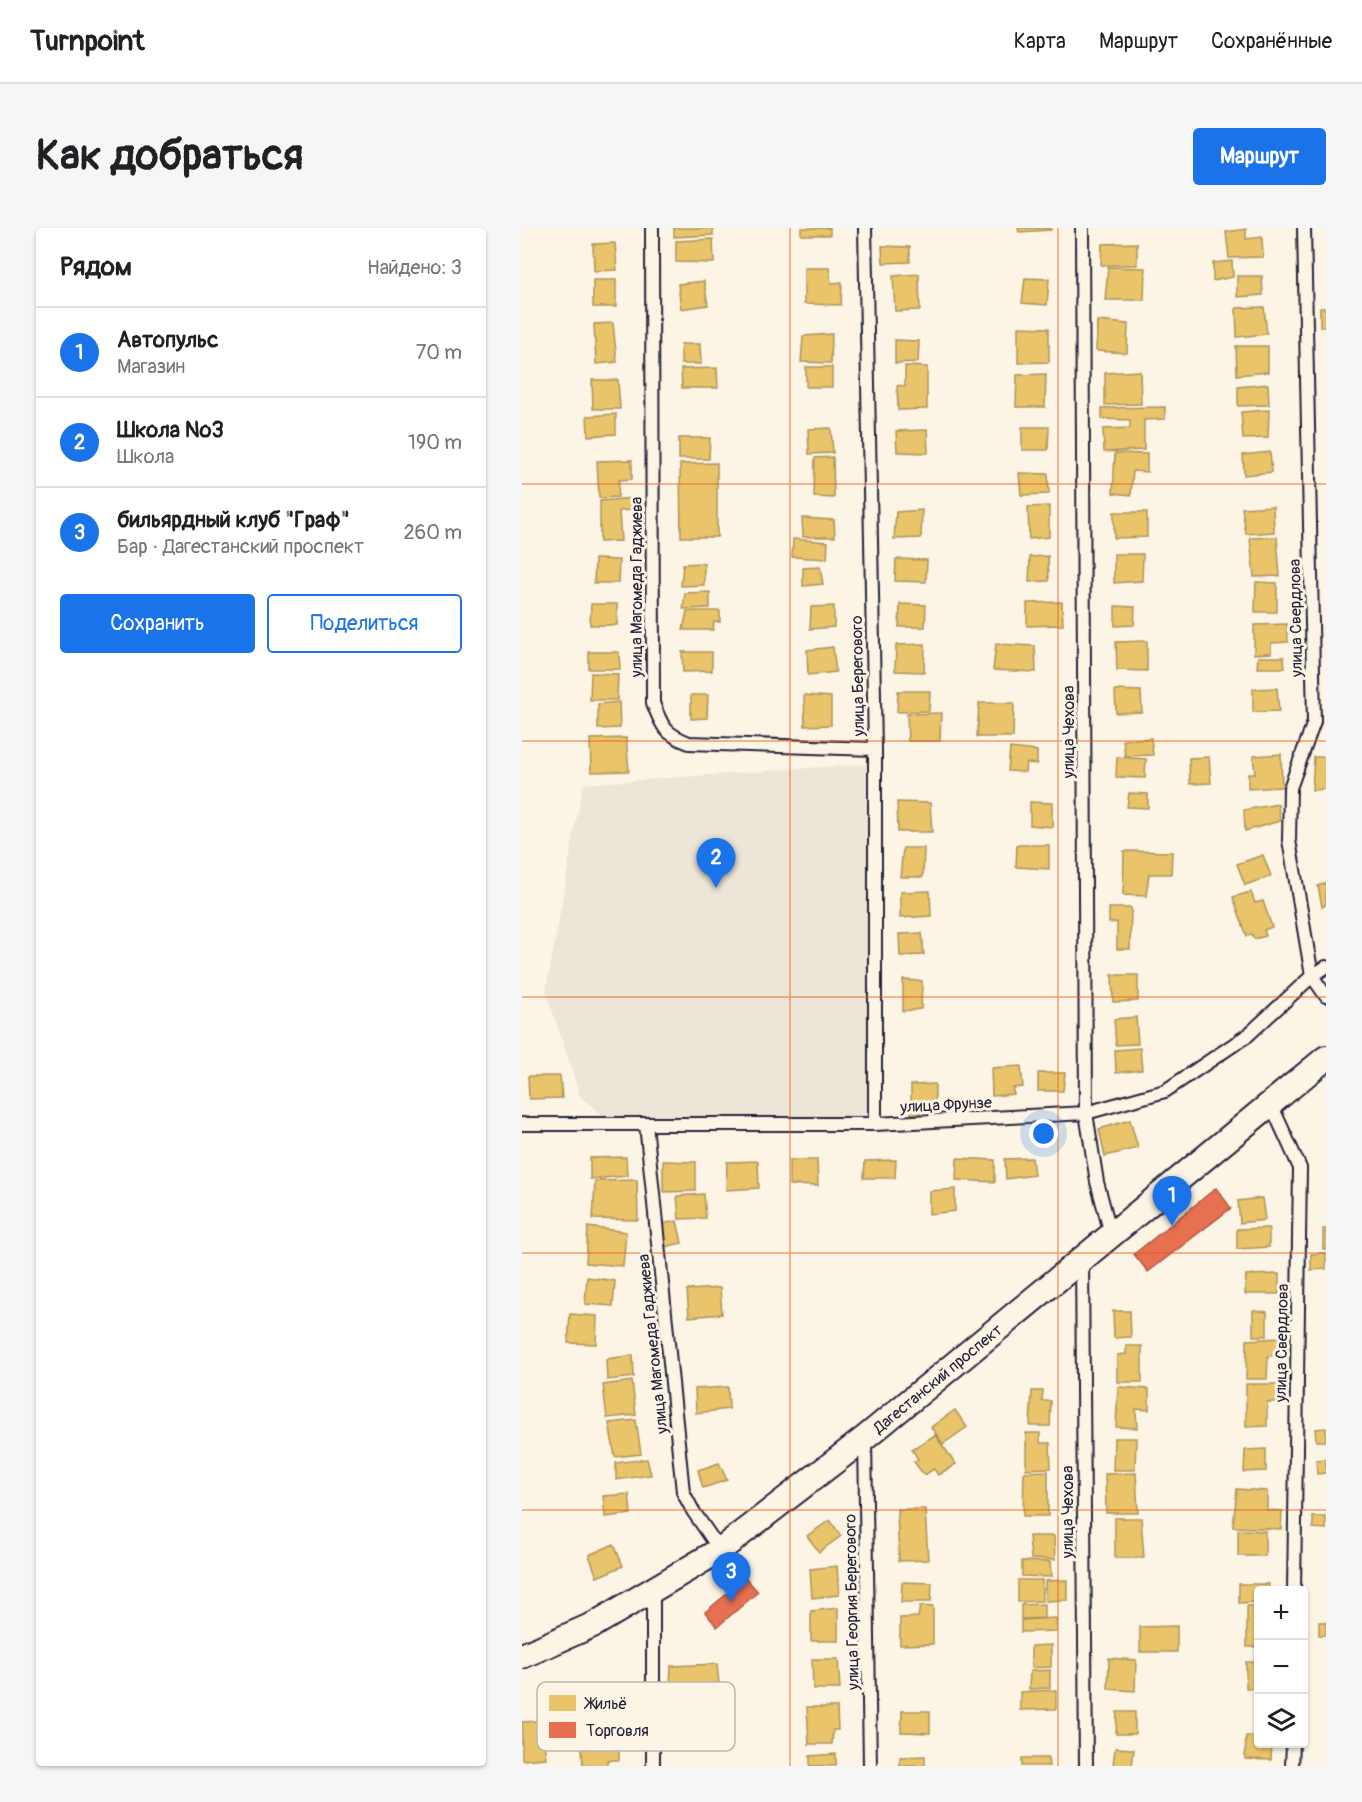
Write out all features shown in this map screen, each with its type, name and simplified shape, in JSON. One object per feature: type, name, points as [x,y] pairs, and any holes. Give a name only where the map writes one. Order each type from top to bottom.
[{"type":"highway","name":"Дагестанский проспект","points":[[522,1656],[595,1624],[720,1550],[865,1438],[1326,1058]]},
{"type":"street","name":"улица Магомеда Гаджиева","points":[[652,228],[653,703],[659,721],[671,736],[689,743],[875,749]]},
{"type":"street","name":"улица Берегового","points":[[865,228],[875,749],[875,1124]]},
{"type":"street","name":"улица Чехова","points":[[1082,228],[1086,1113],[1097,1182],[1111,1234]]},
{"type":"street","name":"улица Свердлова","points":[[1304,228],[1320,722],[1290,788],[1289,840],[1312,976],[1326,996]]},
{"type":"street","name":"улица Фрунзе","points":[[522,1124],[875,1124],[1086,1113],[1165,1091],[1248,1035],[1312,976],[1326,967]]},
{"type":"street","name":"улица Свердлова","points":[[1270,1102],[1300,1168],[1294,1586]]},
{"type":"street","name":"улица Магомеда Гаджиева","points":[[646,1124],[683,1492],[693,1512],[720,1550]]},
{"type":"street","name":"улица Чехова","points":[[1082,1258],[1086,1766]]},
{"type":"street","name":"улица Георгия Берегового","points":[[865,1438],[870,1766]]},
{"type":"street","points":[[653,1591],[653,1682]]},
{"type":"street","points":[[1292,1766],[1293,1748]]},
{"type":"shaded area","points":[[866,764],[869,1120],[619,1130],[580,1096],[546,991],[583,784]]},
{"type":"building: Жильё","points":[[674,228],[713,228],[713,235],[674,237]]},
{"type":"building: Жильё","points":[[801,228],[830,228],[830,235],[801,235]]},
{"type":"building: Жильё","points":[[1018,228],[1051,228],[1051,230],[1019,232]]},
{"type":"building: Жильё","points":[[1246,229],[1246,239],[1262,237],[1263,257],[1229,258],[1226,232]]},
{"type":"building: Жильё","points":[[713,239],[714,263],[676,262],[676,241]]},
{"type":"building: Жильё","points":[[615,243],[617,270],[594,271],[593,244]]},
{"type":"building: Жильё","points":[[1137,243],[1137,265],[1101,265],[1102,244]]},
{"type":"building: Жильё","points":[[882,246],[910,247],[910,262],[883,263]]},
{"type":"building: Жильё","points":[[1232,261],[1233,277],[1213,281],[1213,263]]},
{"type":"building: Жильё","points":[[1108,267],[1145,268],[1144,300],[1105,300]]},
{"type":"building: Жильё","points":[[804,268],[829,268],[831,283],[842,282],[841,305],[804,304]]},
{"type":"building: Жильё","points":[[919,274],[920,310],[895,311],[893,276]]},
{"type":"building: Жильё","points":[[1237,276],[1262,276],[1263,295],[1237,297]]},
{"type":"building: Жильё","points":[[1025,278],[1049,279],[1047,305],[1022,303]]},
{"type":"building: Жильё","points":[[593,280],[616,280],[616,307],[593,307]]},
{"type":"building: Жильё","points":[[704,281],[708,305],[681,309],[678,284]]},
{"type":"building: Жильё","points":[[1264,307],[1267,334],[1237,337],[1236,308]]},
{"type":"building: Жильё","points":[[1320,308],[1326,308],[1326,327],[1320,327]]},
{"type":"building: Жильё","points":[[1097,321],[1128,324],[1127,353],[1096,351]]},
{"type":"building: Жильё","points":[[613,323],[617,362],[596,364],[594,324]]},
{"type":"building: Жильё","points":[[1018,327],[1049,328],[1049,362],[1018,363]]},
{"type":"building: Жильё","points":[[832,334],[831,363],[801,362],[803,336]]},
{"type":"building: Жильё","points":[[895,340],[919,341],[918,362],[895,363]]},
{"type":"building: Жильё","points":[[681,344],[700,344],[701,364],[681,364]]},
{"type":"building: Жильё","points":[[1236,346],[1268,346],[1268,372],[1237,375]]},
{"type":"building: Жильё","points":[[905,366],[927,367],[927,409],[898,410],[897,385],[905,386]]},
{"type":"building: Жильё","points":[[806,367],[832,367],[832,387],[806,387]]},
{"type":"building: Жильё","points":[[717,368],[718,388],[682,388],[681,369]]},
{"type":"building: Жильё","points":[[1140,371],[1141,404],[1105,405],[1105,373]]},
{"type":"building: Жильё","points":[[1046,374],[1045,407],[1016,407],[1017,375]]},
{"type":"building: Жильё","points":[[592,380],[618,380],[620,409],[593,409]]},
{"type":"building: Жильё","points":[[1268,384],[1269,405],[1238,406],[1238,387]]},
{"type":"building: Жильё","points":[[1165,407],[1165,419],[1144,420],[1144,450],[1104,452],[1103,429],[1130,428],[1130,420],[1102,419],[1102,408]]},
{"type":"building: Жильё","points":[[1269,410],[1268,438],[1243,439],[1241,412]]},
{"type":"building: Жильё","points":[[616,414],[616,434],[588,436],[587,416]]},
{"type":"building: Жильё","points":[[1022,427],[1049,427],[1048,450],[1022,450]]},
{"type":"building: Жильё","points":[[831,428],[833,453],[809,454],[808,429]]},
{"type":"building: Жильё","points":[[927,430],[928,453],[897,452],[896,431]]},
{"type":"building: Жильё","points":[[679,438],[710,438],[709,459],[679,459]]},
{"type":"building: Жильё","points":[[1270,452],[1272,472],[1244,475],[1243,455]]},
{"type":"building: Жильё","points":[[1115,453],[1147,454],[1147,472],[1133,471],[1131,495],[1113,493]]},
{"type":"building: Жильё","points":[[833,457],[834,498],[814,497],[815,458]]},
{"type":"building: Жильё","points":[[632,460],[632,479],[619,480],[618,497],[599,498],[597,461]]},
{"type":"building: Жильё","points":[[717,463],[717,537],[681,537],[680,464]]},
{"type":"building: Жильё","points":[[1019,473],[1048,474],[1049,494],[1021,495]]},
{"type":"building: Жильё","points":[[633,498],[632,510],[619,511],[621,541],[600,542],[600,501]]},
{"type":"building: Жильё","points":[[1049,506],[1049,537],[1029,539],[1028,507]]},
{"type":"building: Жильё","points":[[1273,506],[1274,532],[1246,534],[1242,508]]},
{"type":"building: Жильё","points":[[922,510],[921,538],[894,539],[896,512]]},
{"type":"building: Жильё","points":[[1114,512],[1147,512],[1147,537],[1114,538]]},
{"type":"building: Жильё","points":[[802,518],[834,520],[835,537],[803,537]]},
{"type":"building: Жильё","points":[[1277,537],[1280,576],[1254,577],[1250,538]]},
{"type":"building: Жильё","points":[[793,539],[828,542],[827,559],[792,557]]},
{"type":"building: Жильё","points":[[1114,554],[1143,554],[1142,581],[1114,583]]},
{"type":"building: Жильё","points":[[1048,556],[1049,581],[1029,582],[1030,557]]},
{"type":"building: Жильё","points":[[595,559],[619,560],[618,583],[594,583]]},
{"type":"building: Жильё","points":[[896,559],[927,560],[926,582],[895,581]]},
{"type":"building: Жильё","points":[[704,563],[704,585],[681,586],[683,564]]},
{"type":"building: Жильё","points":[[820,567],[823,584],[803,586],[803,568]]},
{"type":"building: Жильё","points":[[1256,582],[1277,583],[1277,612],[1255,612]]},
{"type":"building: Жильё","points":[[710,592],[710,608],[683,609],[685,593]]},
{"type":"building: Жильё","points":[[1062,602],[1063,625],[1027,626],[1027,603]]},
{"type":"building: Жильё","points":[[591,604],[617,604],[617,625],[590,625]]},
{"type":"building: Жильё","points":[[900,604],[926,605],[925,627],[899,627]]},
{"type":"building: Жильё","points":[[834,606],[834,627],[810,629],[811,607]]},
{"type":"building: Жильё","points":[[1115,606],[1135,607],[1134,625],[1115,626]]},
{"type":"building: Жильё","points":[[687,611],[720,611],[720,622],[714,622],[713,630],[683,630]]},
{"type":"building: Жильё","points":[[1287,624],[1288,642],[1271,643],[1271,653],[1254,654],[1254,625]]},
{"type":"building: Жильё","points":[[1147,641],[1147,671],[1117,670],[1116,642]]},
{"type":"building: Жильё","points":[[925,644],[924,672],[895,671],[896,645]]},
{"type":"building: Жильё","points":[[996,644],[1035,646],[1036,672],[993,670]]},
{"type":"building: Жильё","points":[[833,647],[836,672],[808,675],[807,650]]},
{"type":"building: Жильё","points":[[589,652],[619,652],[620,669],[589,669]]},
{"type":"building: Жильё","points":[[682,652],[712,652],[712,671],[683,672]]},
{"type":"building: Жильё","points":[[1258,657],[1284,657],[1285,668],[1257,668]]},
{"type":"building: Жильё","points":[[591,673],[618,674],[617,700],[590,700]]},
{"type":"building: Жильё","points":[[1277,688],[1279,711],[1253,712],[1253,689]]},
{"type":"building: Жильё","points":[[1115,690],[1141,691],[1142,712],[1116,713]]},
{"type":"building: Жильё","points":[[898,691],[930,691],[929,711],[897,712]]},
{"type":"building: Жильё","points":[[691,695],[708,695],[707,718],[691,719]]},
{"type":"building: Жильё","points":[[804,695],[831,697],[831,725],[805,726]]},
{"type":"building: Жильё","points":[[619,702],[620,728],[598,729],[598,704]]},
{"type":"building: Жильё","points":[[979,703],[1014,703],[1013,737],[977,737]]},
{"type":"building: Жильё","points":[[941,713],[940,741],[908,741],[907,714]]},
{"type":"building: Жильё","points":[[626,738],[629,771],[591,772],[590,739]]},
{"type":"building: Жильё","points":[[1151,738],[1153,755],[1125,756],[1123,740]]},
{"type":"building: Жильё","points":[[1010,748],[1037,751],[1037,764],[1026,763],[1025,772],[1008,771]]},
{"type":"building: Жильё","points":[[1281,754],[1282,787],[1248,789],[1248,774],[1255,774],[1253,756]]},
{"type":"building: Жильё","points":[[1117,757],[1146,759],[1145,778],[1116,777]]},
{"type":"building: Жильё","points":[[1209,757],[1211,783],[1190,784],[1189,758]]},
{"type":"building: Жильё","points":[[1314,757],[1326,757],[1326,789],[1312,790]]},
{"type":"building: Жильё","points":[[1129,793],[1148,794],[1148,808],[1127,807]]},
{"type":"building: Жильё","points":[[897,802],[930,803],[932,832],[898,832]]},
{"type":"building: Жильё","points":[[1030,802],[1052,803],[1052,827],[1030,825]]},
{"type":"building: Жильё","points":[[1278,804],[1280,821],[1245,831],[1244,810]]},
{"type":"building: Жильё","points":[[1017,845],[1049,845],[1049,869],[1016,867]]},
{"type":"building: Жильё","points":[[903,848],[924,848],[923,877],[900,877]]},
{"type":"building: Жильё","points":[[1124,851],[1172,852],[1171,874],[1149,874],[1146,896],[1123,895]]},
{"type":"building: Жильё","points":[[1263,855],[1271,876],[1245,885],[1237,864]]},
{"type":"building: Жильё","points":[[1326,883],[1326,905],[1322,907],[1318,886]]},
{"type":"building: Жильё","points":[[930,891],[931,916],[900,918],[900,892]]},
{"type":"building: Жильё","points":[[1251,892],[1255,903],[1263,901],[1272,927],[1264,930],[1266,936],[1254,939],[1252,934],[1247,936],[1233,897]]},
{"type":"building: Жильё","points":[[1109,908],[1131,908],[1130,949],[1117,949],[1117,922],[1109,923]]},
{"type":"building: Жильё","points":[[922,933],[924,955],[900,956],[899,934]]},
{"type":"building: Жильё","points":[[1112,975],[1138,975],[1138,1001],[1113,1002]]},
{"type":"building: Жильё","points":[[903,980],[922,981],[921,1009],[903,1011]]},
{"type":"building: Жильё","points":[[1136,1017],[1138,1044],[1116,1045],[1114,1019]]},
{"type":"building: Жильё","points":[[1140,1048],[1142,1070],[1116,1073],[1115,1050]]},
{"type":"building: Жильё","points":[[1021,1066],[1023,1087],[1012,1088],[1014,1094],[992,1096],[991,1068]]},
{"type":"building: Жильё","points":[[1038,1073],[1065,1073],[1063,1091],[1038,1091]]},
{"type":"building: Жильё","points":[[528,1076],[560,1076],[562,1098],[529,1099]]},
{"type":"building: Жильё","points":[[935,1084],[935,1110],[911,1114],[911,1085]]},
{"type":"building: Жильё","points":[[1130,1120],[1138,1148],[1105,1156],[1099,1129]]},
{"type":"building: Жильё","points":[[626,1157],[627,1176],[590,1179],[590,1158]]},
{"type":"building: Жильё","points":[[957,1158],[995,1160],[995,1182],[956,1180]]},
{"type":"building: Жильё","points":[[1032,1158],[1034,1175],[1006,1179],[1005,1159]]},
{"type":"building: Жильё","points":[[789,1160],[817,1160],[818,1186],[789,1185]]},
{"type":"building: Жильё","points":[[896,1160],[895,1178],[864,1178],[865,1161]]},
{"type":"building: Жильё","points":[[663,1161],[696,1162],[696,1191],[663,1192]]},
{"type":"building: Жильё","points":[[758,1161],[759,1188],[726,1190],[727,1162]]},
{"type":"building: Жильё","points":[[637,1180],[638,1220],[593,1219],[595,1181]]},
{"type":"building: Жильё","points":[[955,1189],[955,1211],[929,1214],[929,1191]]},
{"type":"building: Жильё","points":[[704,1194],[706,1218],[679,1219],[677,1196]]},
{"type":"building: Жильё","points":[[1262,1198],[1265,1220],[1240,1223],[1238,1201]]},
{"type":"building: Жильё","points":[[677,1221],[682,1243],[664,1247],[660,1224]]},
{"type":"building: Жильё","points":[[588,1227],[626,1232],[623,1266],[586,1263]]},
{"type":"building: Жильё","points":[[1269,1228],[1269,1247],[1237,1249],[1237,1229]]},
{"type":"building: Жильё","points":[[1323,1229],[1326,1229],[1326,1249],[1323,1249]]},
{"type":"building: Жильё","points":[[1326,1253],[1326,1269],[1311,1270],[1311,1254]]},
{"type":"building: Жильё","points":[[1279,1274],[1279,1294],[1245,1294],[1246,1275]]},
{"type":"building: Жильё","points":[[587,1277],[615,1281],[613,1306],[585,1304]]},
{"type":"building: Жильё","points":[[720,1288],[722,1314],[689,1317],[687,1290]]},
{"type":"building: Жильё","points":[[1253,1310],[1267,1312],[1267,1336],[1253,1336]]},
{"type":"building: Жильё","points":[[1113,1311],[1130,1311],[1131,1337],[1114,1338]]},
{"type":"building: Жильё","points":[[570,1314],[597,1316],[596,1344],[568,1343]]},
{"type":"building: Жильё","points":[[1280,1338],[1280,1355],[1268,1356],[1267,1379],[1246,1379],[1247,1340]]},
{"type":"building: Жильё","points":[[1126,1346],[1142,1346],[1142,1382],[1117,1382],[1117,1355],[1126,1354]]},
{"type":"building: Жильё","points":[[633,1355],[634,1377],[607,1380],[606,1359]]},
{"type":"building: Жильё","points":[[632,1381],[636,1415],[607,1418],[603,1385]]},
{"type":"building: Жильё","points":[[1246,1384],[1281,1384],[1282,1402],[1267,1402],[1267,1426],[1246,1427]]},
{"type":"building: Жильё","points":[[728,1387],[729,1409],[696,1413],[695,1389]]},
{"type":"building: Жильё","points":[[1118,1387],[1149,1389],[1149,1410],[1136,1409],[1137,1428],[1116,1427]]},
{"type":"building: Жильё","points":[[1032,1391],[1043,1391],[1042,1401],[1051,1401],[1050,1426],[1030,1426]]},
{"type":"building: Жильё","points":[[955,1410],[967,1427],[943,1444],[931,1427]]},
{"type":"building: Жильё","points":[[636,1420],[641,1454],[615,1457],[609,1423]]},
{"type":"building: Жильё","points":[[1326,1428],[1326,1441],[1316,1441],[1315,1429]]},
{"type":"building: Жильё","points":[[1026,1433],[1040,1433],[1040,1443],[1050,1443],[1051,1468],[1026,1469]]},
{"type":"building: Жильё","points":[[935,1435],[956,1464],[938,1475],[934,1469],[924,1475],[914,1462],[918,1459],[912,1449]]},
{"type":"building: Жильё","points":[[1114,1438],[1136,1438],[1135,1470],[1113,1470]]},
{"type":"building: Жильё","points":[[1266,1449],[1266,1471],[1244,1472],[1245,1450]]},
{"type":"building: Жильё","points":[[647,1459],[651,1475],[616,1480],[616,1463]]},
{"type":"building: Жильё","points":[[1326,1459],[1326,1473],[1317,1474],[1316,1460]]},
{"type":"building: Жильё","points":[[719,1463],[727,1480],[703,1488],[698,1470]]},
{"type":"building: Жильё","points":[[1048,1471],[1048,1516],[1023,1516],[1024,1472]]},
{"type":"building: Жильё","points":[[1136,1473],[1138,1513],[1106,1513],[1105,1474]]},
{"type":"building: Жильё","points":[[1237,1489],[1267,1491],[1267,1510],[1282,1511],[1281,1529],[1233,1527]]},
{"type":"building: Жильё","points":[[629,1494],[631,1514],[605,1517],[603,1496]]},
{"type":"building: Жильё","points":[[897,1509],[925,1509],[928,1560],[899,1561]]},
{"type":"building: Жильё","points":[[1313,1517],[1326,1517],[1326,1529],[1313,1528]]},
{"type":"building: Жильё","points":[[1115,1518],[1141,1518],[1144,1558],[1115,1558]]},
{"type":"building: Жильё","points":[[830,1520],[841,1536],[819,1552],[807,1536]]},
{"type":"building: Жильё","points":[[1238,1530],[1265,1531],[1265,1556],[1238,1556]]},
{"type":"building: Жильё","points":[[1029,1536],[1054,1536],[1055,1560],[1031,1559]]},
{"type":"building: Жильё","points":[[614,1544],[623,1566],[597,1577],[589,1555]]},
{"type":"building: Жильё","points":[[1022,1561],[1050,1562],[1051,1577],[1022,1576]]},
{"type":"building: Жильё","points":[[837,1566],[839,1595],[812,1598],[810,1569]]},
{"type":"building: Жильё","points":[[1018,1580],[1042,1580],[1042,1601],[1018,1602]]},
{"type":"building: Жильё","points":[[1067,1580],[1067,1600],[1045,1601],[1045,1581]]},
{"type":"building: Жильё","points":[[902,1582],[932,1583],[931,1602],[901,1602]]},
{"type":"building: Жильё","points":[[1239,1584],[1269,1584],[1269,1586],[1254,1586],[1254,1602],[1239,1603]]},
{"type":"building: Жильё","points":[[1044,1604],[1044,1618],[1021,1619],[1021,1605]]},
{"type":"building: Жильё","points":[[920,1606],[933,1607],[933,1644],[900,1645],[900,1618],[918,1617]]},
{"type":"building: Жильё","points":[[1247,1606],[1254,1606],[1254,1647],[1247,1647]]},
{"type":"building: Жильё","points":[[838,1608],[838,1641],[811,1641],[811,1611]]},
{"type":"building: Жильё","points":[[1056,1618],[1056,1631],[1021,1632],[1021,1620]]},
{"type":"building: Жильё","points":[[1319,1622],[1326,1622],[1326,1635],[1319,1635]]},
{"type":"building: Жильё","points":[[1177,1626],[1177,1652],[1140,1652],[1140,1627]]},
{"type":"building: Жильё","points":[[1051,1645],[1051,1667],[1031,1668],[1031,1646]]},
{"type":"building: Жильё","points":[[1109,1658],[1136,1660],[1135,1691],[1108,1689]]},
{"type":"building: Жильё","points":[[812,1659],[838,1659],[840,1689],[813,1689]]},
{"type":"building: Жильё","points":[[1246,1662],[1254,1662],[1254,1688],[1246,1688]]},
{"type":"building: Жильё","points":[[717,1664],[719,1682],[670,1682],[671,1666]]},
{"type":"building: Жильё","points":[[1050,1670],[1050,1688],[1029,1689],[1030,1671]]},
{"type":"building: Жильё","points":[[1056,1690],[1056,1709],[1020,1710],[1020,1692]]},
{"type":"building: Жильё","points":[[807,1707],[837,1707],[838,1730],[833,1730],[832,1744],[809,1744]]},
{"type":"building: Жильё","points":[[902,1711],[930,1711],[930,1733],[901,1732]]},
{"type":"building: Жильё","points":[[1117,1712],[1135,1712],[1135,1734],[1116,1734]]},
{"type":"building: Жильё","points":[[537,1721],[537,1751],[545,1751],[546,1758],[522,1760],[522,1722]]},
{"type":"building: Жильё","points":[[1246,1736],[1254,1736],[1254,1748],[1272,1748],[1271,1760],[1245,1759]]},
{"type":"building: Жильё","points":[[1115,1748],[1134,1749],[1132,1766],[1113,1766]]},
{"type":"building: Жильё","points":[[582,1751],[619,1751],[619,1760],[607,1760],[607,1766],[583,1766]]},
{"type":"building: Жильё","points":[[836,1754],[836,1766],[810,1766],[810,1756]]},
{"type":"building: Жильё","points":[[925,1756],[925,1766],[900,1766],[900,1757]]},
{"type":"building: Жильё","points":[[1022,1758],[1048,1758],[1049,1766],[1022,1766]]},
{"type":"building: Торговля","points":[[1216,1188],[1231,1208],[1148,1272],[1134,1254]]},
{"type":"building: Торговля","points":[[746,1578],[758,1592],[717,1627],[705,1612]]},
{"type":"place","name":"Школа №3","points":[[716,888]]},
{"type":"place","name":"Автопульс","points":[[1172,1226]]},
{"type":"place","name":"бильярдный клуб \"Граф\"","points":[[731,1602]]}]
